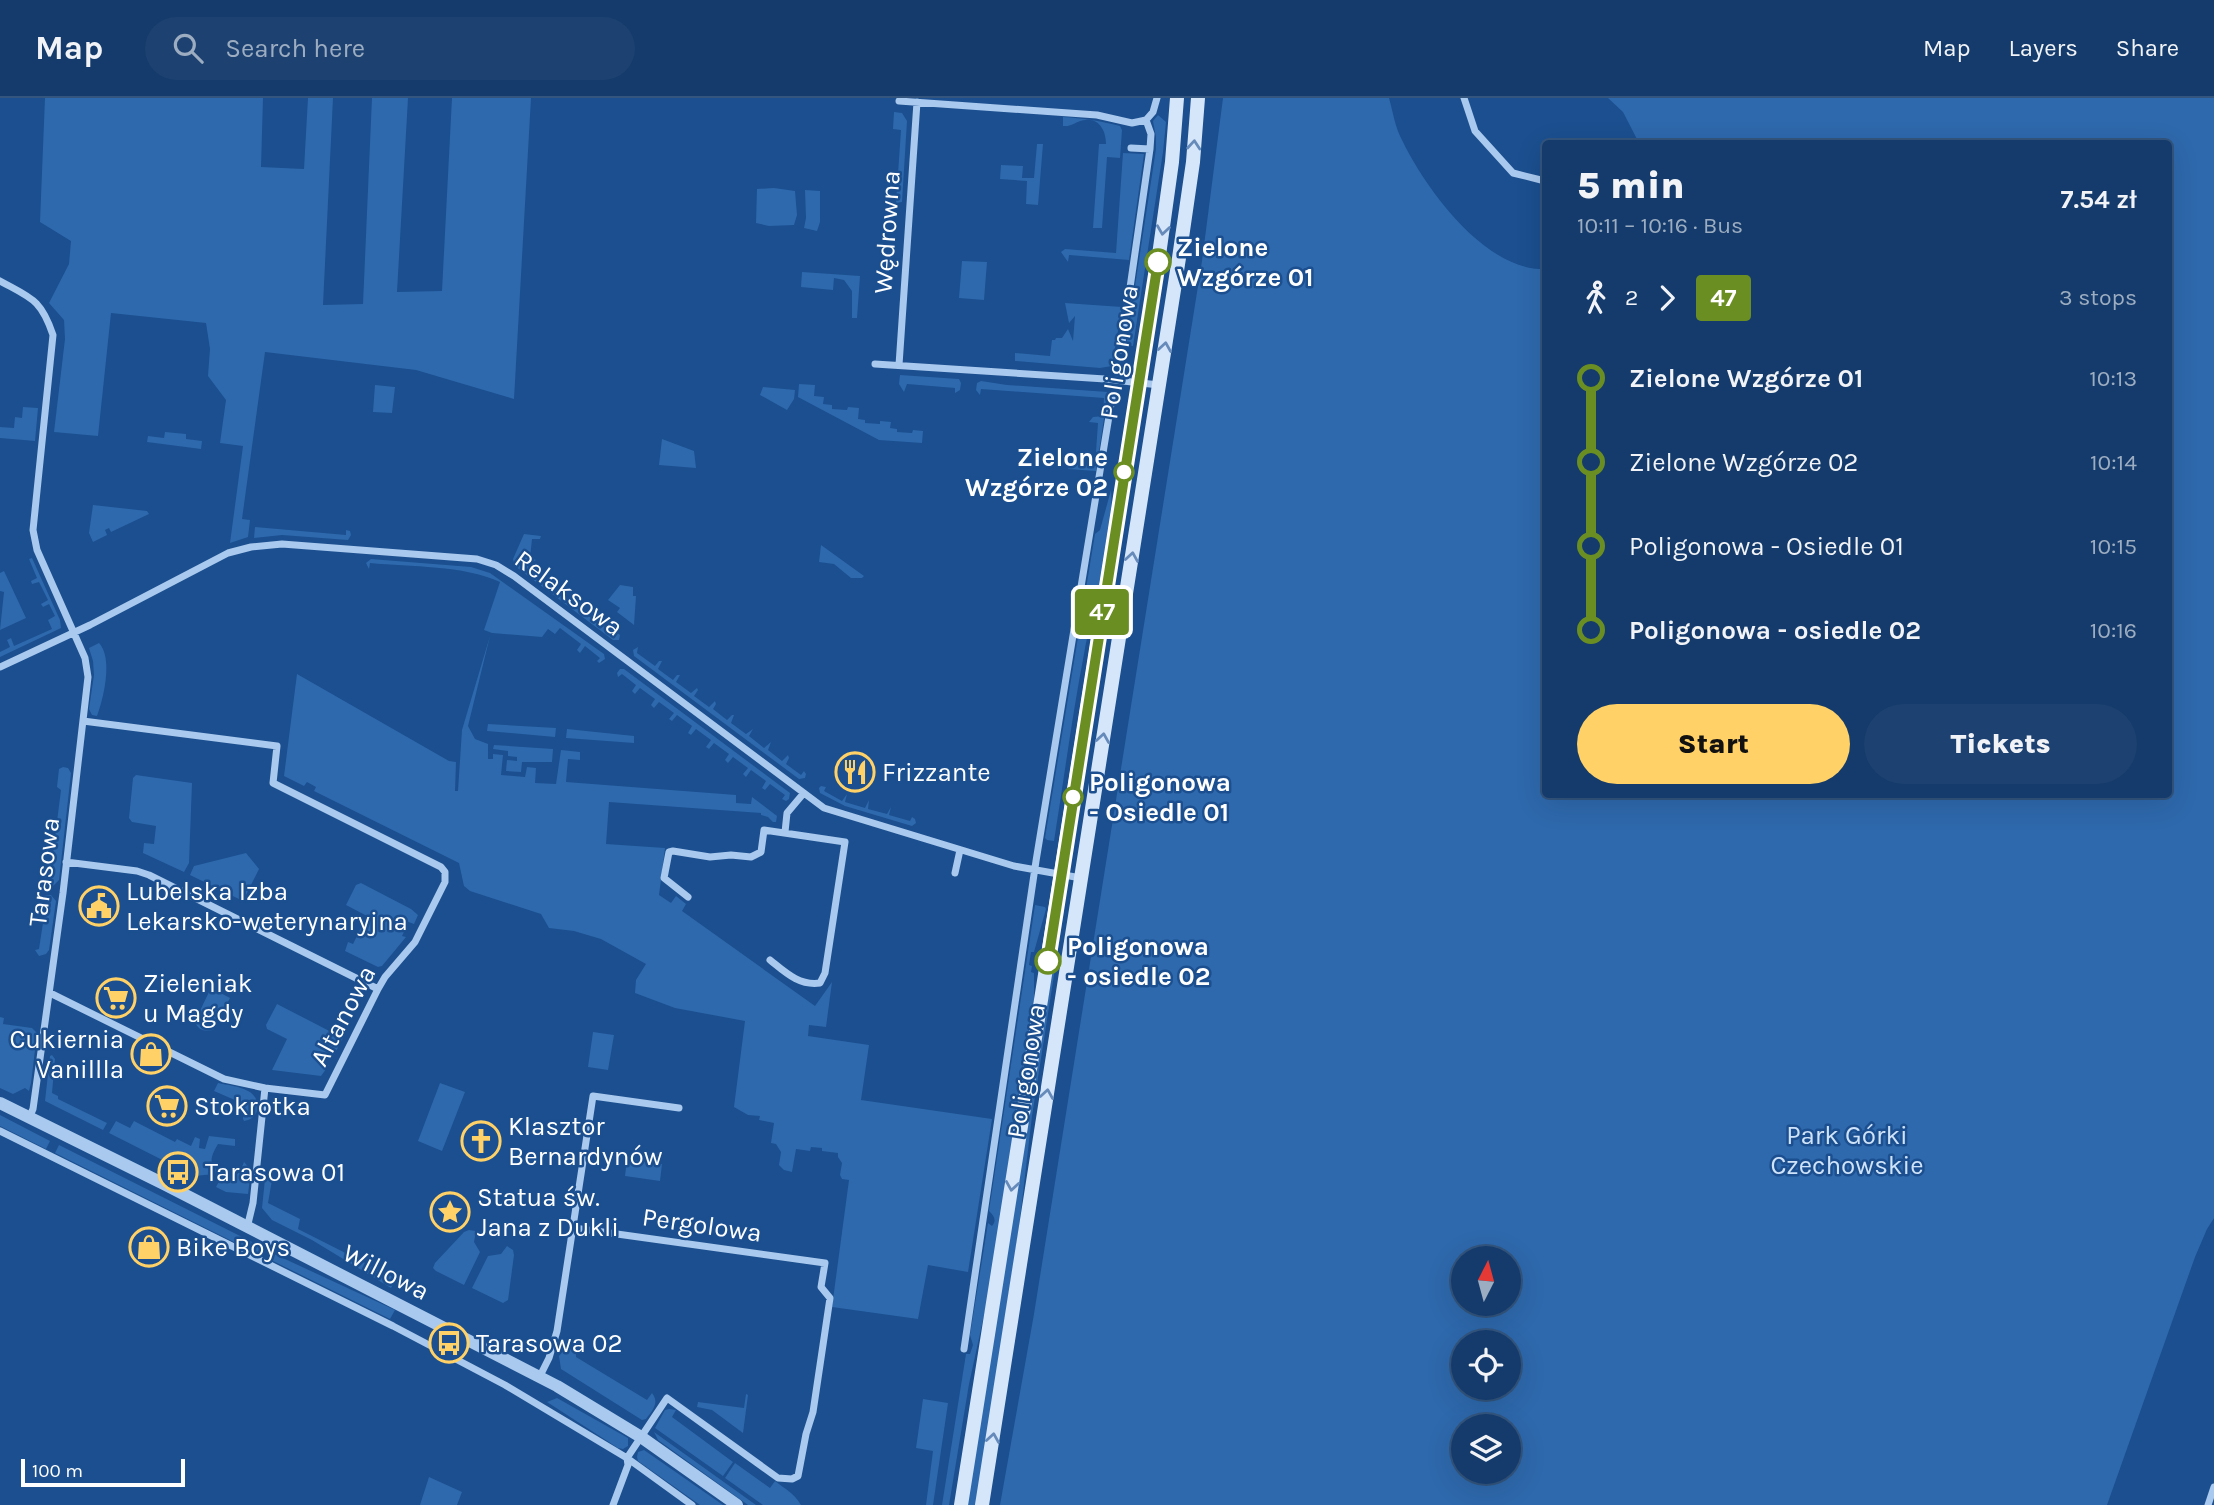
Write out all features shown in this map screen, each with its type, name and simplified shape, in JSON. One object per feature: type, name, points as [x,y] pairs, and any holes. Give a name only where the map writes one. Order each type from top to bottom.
[{"type":"main road","name":"Poligonowa","points":[[961,1505],[1139,382],[1168,188],[1177,98]]},
{"type":"main road","name":"Poligonowa","points":[[982,1505],[1159,385],[1189,189],[1198,102]]},
{"type":"street","points":[[899,101],[1097,115],[1132,122],[1146,120],[1153,112],[1157,98]]},
{"type":"street","points":[[1464,98],[1475,131],[1513,173],[1542,180]]},
{"type":"street","name":"Wędrowna","points":[[899,365],[917,102]]},
{"type":"street","points":[[1121,349],[1150,149],[1151,134],[1146,120]]},
{"type":"street","points":[[1130,148],[1150,149]]},
{"type":"street","name":"Tarasowa","points":[[0,281],[40,306],[46,314],[53,335],[33,530],[37,550],[87,666],[83,721],[50,993],[33,1109],[29,1118]]},
{"type":"street","points":[[875,364],[1159,385]]},
{"type":"street","points":[[964,1349],[1035,871],[1112,398]]},
{"type":"street","name":"Relaksowa","points":[[0,667],[74,633],[218,557],[251,547],[282,544],[477,559],[496,565],[514,576],[824,808],[1035,871],[1081,878]]},
{"type":"street","name":"Altanowa","points":[[83,721],[277,746],[273,783],[441,867],[445,872],[445,882],[415,942],[385,977],[325,1095],[265,1088]]},
{"type":"street","points":[[785,832],[787,813],[803,794]]},
{"type":"street","points":[[688,897],[664,878],[669,852],[710,857],[751,857],[761,852],[764,830],[845,842],[825,973],[820,983],[811,985],[799,981],[770,960]]},
{"type":"street","points":[[955,873],[960,850]]},
{"type":"street","points":[[66,862],[149,875],[378,989]]},
{"type":"street","points":[[50,993],[224,1079],[265,1088],[253,1203],[247,1228]]},
{"type":"street","points":[[540,1376],[557,1331],[593,1096],[679,1108]]},
{"type":"street","name":"Willowa","points":[[0,1103],[540,1376],[640,1437],[737,1505]]},
{"type":"street","points":[[0,1131],[505,1385],[627,1458],[692,1505]]},
{"type":"street","name":"Pergolowa","points":[[574,1228],[825,1263],[821,1287],[830,1298],[813,1412],[798,1476],[786,1480],[778,1478],[667,1398],[640,1437]]},
{"type":"street","points":[[613,1505],[628,1465],[627,1458],[640,1437]]},
{"type":"street","points":[[2208,1505],[2214,1487]]},
{"type":"green space","points":[[45,98],[263,98],[261,167],[304,169],[308,98],[333,98],[323,305],[363,304],[372,98],[408,98],[397,292],[442,291],[452,98],[531,98],[514,399],[416,370],[265,352],[242,519],[250,520],[248,537],[230,543],[243,446],[220,443],[226,400],[208,376],[210,349],[206,323],[111,313],[98,436],[54,432],[65,339],[64,320],[49,303],[69,264],[71,241],[40,222]]},
{"type":"green space","name":"Park Górki Czechowskie","points":[[1223,98],[1389,98],[1398,130],[1412,159],[1460,223],[1479,242],[1501,256],[1523,266],[1542,269],[1542,798],[2172,798],[2172,140],[1637,140],[1623,112],[1608,98],[2214,98],[2214,1218],[2195,1257],[2107,1505],[1000,1505],[1034,1314],[1202,261]]},
{"type":"green space","points":[[894,112],[902,113],[907,121],[902,202],[896,203],[901,130],[893,129]]},
{"type":"green space","points":[[1158,115],[1166,122],[1163,152],[1133,346],[1126,345],[1156,149],[1153,121]]},
{"type":"green space","points":[[1063,117],[1085,119],[1106,123],[1120,126],[1122,130],[1120,158],[1107,157],[1102,228],[1093,228],[1099,144],[1106,144],[1105,135],[1095,121],[1085,120],[1063,126]]},
{"type":"green space","points":[[1037,144],[1043,144],[1038,205],[1026,204],[1027,181],[1000,179],[1001,165],[1023,166],[1022,178],[1034,178]]},
{"type":"green space","points":[[1123,153],[1144,154],[1129,260],[1069,255],[1068,262],[1061,252],[1065,249],[1116,253]]},
{"type":"green space","points":[[757,189],[795,191],[797,215],[794,225],[769,226],[756,223]]},
{"type":"green space","points":[[805,190],[820,191],[820,222],[817,231],[804,228]]},
{"type":"green space","points":[[962,261],[987,262],[984,300],[959,298]]},
{"type":"green space","points":[[802,272],[860,276],[857,318],[852,318],[852,291],[844,280],[834,278],[833,290],[801,287]]},
{"type":"green space","points":[[1065,303],[1122,307],[1112,366],[1100,368],[1015,361],[1015,353],[1050,356],[1052,340],[1062,338],[1068,329],[1073,341],[1075,316],[1069,323]]},
{"type":"green space","points":[[900,375],[959,379],[960,390],[955,393],[955,388],[907,384],[904,392],[899,384]]},
{"type":"green space","points":[[981,381],[1108,392],[1096,471],[1068,469],[1069,464],[1095,466],[1098,423],[1089,422],[1093,417],[1103,416],[1104,398],[981,389],[980,395],[976,390],[977,383]]},
{"type":"green space","points":[[799,384],[815,385],[814,396],[824,397],[823,404],[832,405],[832,409],[859,408],[858,419],[865,420],[865,423],[891,422],[890,428],[897,429],[897,432],[923,431],[922,443],[879,440],[798,397]]},
{"type":"green space","points":[[375,385],[395,387],[392,413],[373,412]]},
{"type":"green space","points":[[763,387],[795,390],[794,399],[787,410],[760,395]]},
{"type":"green space","points":[[23,407],[38,408],[35,441],[0,438],[0,427],[14,428],[15,417],[22,418]]},
{"type":"green space","points":[[165,432],[186,434],[186,439],[202,441],[201,449],[147,442],[148,436],[164,438]]},
{"type":"green space","points":[[662,439],[694,451],[696,468],[659,465]]},
{"type":"green space","points":[[1111,490],[1107,551],[1080,677],[1054,841],[1047,840],[1045,838],[1095,534],[1100,530]]},
{"type":"green space","points":[[93,505],[147,511],[149,514],[111,532],[109,528],[105,530],[107,535],[93,542],[89,533]]},
{"type":"green space","points":[[255,527],[346,535],[346,530],[350,531],[351,535],[348,540],[282,535],[254,538]]},
{"type":"green space","points":[[524,534],[541,536],[540,539],[532,539],[530,558],[536,560],[530,563],[535,574],[541,572],[538,579],[561,596],[567,590],[563,597],[595,621],[602,617],[608,621],[606,624],[620,635],[619,640],[613,640],[515,566],[513,559]]},
{"type":"green space","points":[[821,545],[864,576],[851,578],[834,564],[819,562]]},
{"type":"green space","points":[[32,558],[60,620],[61,628],[0,657],[0,652],[10,647],[7,640],[11,638],[14,646],[52,629],[48,620],[55,616],[49,604],[43,607],[41,604],[48,600],[39,582],[32,584],[31,581],[37,578],[29,559]]},
{"type":"green space","points":[[371,559],[471,567],[490,573],[604,654],[605,659],[599,663],[597,661],[600,658],[585,646],[580,653],[577,650],[581,644],[560,628],[555,634],[548,629],[542,637],[484,630],[500,582],[470,572],[436,568],[370,563],[369,569],[366,563]]},
{"type":"green space","points":[[4,571],[26,618],[0,630],[4,592],[0,591],[0,573]]},
{"type":"green space","points":[[620,585],[633,587],[633,596],[636,596],[634,625],[617,612],[620,608],[608,600]]},
{"type":"green space","points":[[490,636],[468,726],[475,739],[488,744],[488,759],[493,759],[493,754],[503,755],[501,775],[525,777],[527,767],[536,768],[535,783],[556,784],[561,750],[580,752],[580,760],[568,759],[566,782],[736,795],[736,803],[751,804],[752,797],[777,816],[776,822],[761,813],[609,802],[606,844],[665,848],[659,895],[671,903],[676,896],[686,904],[682,911],[815,1006],[832,982],[826,1027],[809,1025],[808,1036],[869,1045],[861,1100],[992,1119],[968,1272],[928,1265],[918,1319],[832,1307],[849,1180],[842,1179],[840,1175],[842,1163],[838,1153],[822,1151],[822,1148],[811,1147],[810,1151],[796,1149],[792,1172],[784,1170],[779,1165],[781,1152],[776,1144],[771,1143],[774,1123],[759,1120],[760,1116],[748,1115],[734,1107],[745,1021],[675,1008],[635,993],[636,980],[646,964],[601,939],[574,931],[549,928],[541,914],[470,891],[464,886],[459,863],[314,791],[316,787],[307,782],[304,786],[284,776],[297,674],[449,761],[456,762],[455,791],[458,791],[462,730]]},
{"type":"green space","points":[[99,643],[106,658],[106,668],[97,716],[92,715],[89,709],[94,675],[89,648]]},
{"type":"green space","points":[[638,647],[637,653],[655,666],[662,661],[658,669],[673,680],[680,675],[676,682],[691,693],[697,688],[694,696],[709,707],[715,701],[713,709],[727,720],[734,715],[731,723],[746,734],[753,729],[749,736],[764,748],[771,742],[768,750],[782,761],[788,755],[786,764],[801,775],[804,771],[805,778],[799,779],[634,656],[633,650]]},
{"type":"green space","points":[[620,669],[624,669],[790,793],[789,799],[782,799],[785,795],[770,784],[765,790],[762,788],[766,781],[751,770],[746,777],[743,774],[748,768],[733,757],[728,763],[725,760],[729,754],[714,743],[709,749],[706,747],[711,740],[696,729],[691,735],[688,733],[692,726],[677,715],[672,721],[669,719],[674,713],[659,702],[654,708],[651,705],[655,699],[640,688],[635,694],[632,691],[636,685],[622,674],[618,677]]},
{"type":"green space","points":[[488,724],[556,728],[555,737],[487,731]]},
{"type":"green space","points":[[567,729],[634,736],[634,743],[566,738]]},
{"type":"green space","points":[[494,745],[553,749],[552,762],[522,762],[521,772],[506,771],[507,760],[517,761],[517,757],[508,756],[508,751],[493,749]]},
{"type":"green space","points":[[68,768],[71,773],[59,880],[53,886],[46,883],[43,874],[51,869],[61,790],[57,787],[59,769]]},
{"type":"green space","points":[[136,775],[192,783],[189,863],[184,872],[143,853],[144,843],[154,844],[156,826],[132,822],[129,818],[133,778]]},
{"type":"green space","points":[[821,786],[826,787],[824,791],[842,801],[847,794],[845,802],[865,808],[869,800],[868,809],[887,814],[891,807],[889,815],[910,821],[912,817],[916,823],[912,826],[845,806],[820,793]]},
{"type":"green space","points":[[246,853],[259,869],[243,901],[190,875],[194,866]]},
{"type":"green space","points":[[361,883],[418,915],[414,924],[406,921],[401,930],[404,932],[402,936],[406,937],[382,966],[378,967],[345,951],[348,942],[353,944],[367,916],[346,905],[356,885]]},
{"type":"green space","points":[[45,895],[51,895],[56,901],[49,950],[39,956],[35,950],[39,949],[46,903],[41,899]]},
{"type":"green space","points":[[1035,905],[1046,909],[1029,965],[1034,973],[1034,999],[989,1292],[969,1384],[949,1505],[942,1505],[966,1354],[970,1354],[973,1345],[970,1335],[988,1223],[992,1226],[994,1222],[989,1211]]},
{"type":"green space","points":[[1062,911],[1019,1227],[976,1505],[967,1505]]},
{"type":"green space","points":[[211,988],[230,998],[213,1030],[204,1030],[199,1028],[195,1021]]},
{"type":"green space","points":[[277,1004],[343,1038],[332,1059],[319,1051],[315,1059],[329,1065],[321,1076],[272,1070],[287,1039],[267,1029],[266,1025]]},
{"type":"green space","points":[[0,1017],[4,1018],[3,1024],[32,1028],[37,1033],[29,1091],[25,1088],[13,1094],[0,1088]]},
{"type":"green space","points":[[593,1032],[614,1035],[608,1070],[588,1067]]},
{"type":"green space","points":[[52,1055],[55,1059],[52,1093],[58,1096],[58,1099],[107,1123],[103,1130],[45,1101]]},
{"type":"green space","points":[[218,1083],[241,1088],[253,1094],[258,1108],[254,1116],[244,1121],[244,1104],[214,1091]]},
{"type":"green space","points":[[440,1083],[465,1092],[442,1151],[418,1141]]},
{"type":"green space","points":[[0,1115],[50,1141],[46,1149],[0,1126]]},
{"type":"green space","points":[[116,1121],[130,1128],[134,1121],[175,1142],[177,1139],[191,1146],[195,1137],[200,1139],[199,1148],[205,1149],[209,1136],[235,1139],[235,1146],[218,1144],[212,1157],[212,1164],[217,1170],[215,1174],[194,1176],[109,1133]]},
{"type":"green space","points":[[59,1145],[264,1248],[260,1255],[55,1153]]},
{"type":"green space","points":[[627,1159],[662,1164],[660,1181],[625,1176]]},
{"type":"green space","points":[[244,1162],[251,1170],[248,1194],[226,1192],[216,1187],[223,1174],[234,1176],[240,1172]]},
{"type":"green space","points":[[265,1179],[272,1180],[268,1203],[300,1219],[298,1229],[391,1276],[395,1281],[391,1288],[312,1240],[272,1220],[262,1208]]},
{"type":"green space","points":[[476,1231],[474,1242],[480,1252],[464,1285],[433,1268],[464,1232]]},
{"type":"green space","points":[[507,1246],[513,1250],[514,1255],[508,1300],[503,1303],[472,1288],[488,1256],[501,1254]]},
{"type":"green space","points":[[272,1253],[395,1310],[390,1319],[269,1259]]},
{"type":"green space","points":[[565,1348],[576,1350],[576,1357],[647,1400],[652,1393],[655,1404],[646,1419],[642,1420],[561,1369],[559,1356]]},
{"type":"green space","points":[[746,1394],[743,1433],[712,1410],[697,1407],[698,1402],[744,1408]]},
{"type":"green space","points":[[557,1398],[628,1438],[628,1446],[618,1448],[547,1402]]},
{"type":"green space","points":[[923,1399],[948,1403],[933,1505],[926,1505],[933,1451],[916,1448]]},
{"type":"green space","points":[[665,1410],[676,1410],[672,1417],[733,1462],[723,1476],[655,1428]]},
{"type":"green space","points":[[654,1432],[756,1505],[748,1505],[658,1440]]},
{"type":"green space","points":[[644,1450],[723,1505],[700,1505],[638,1461],[638,1452]]},
{"type":"green space","points":[[735,1463],[770,1488],[775,1481],[801,1505],[763,1505],[725,1478]]},
{"type":"green space","points":[[429,1477],[462,1492],[457,1505],[420,1505]]},
{"type":"bus line","name":"47","points":[[1048,961],[1158,262]]},
{"type":"place","name":"Zielone Wzgórze 01","points":[[1158,262]]},
{"type":"place","name":"Zielone Wzgórze 02","points":[[1124,472]]},
{"type":"place","name":"Frizzante","points":[[855,772]]},
{"type":"place","name":"Poligonowa - Osiedle 01","points":[[1073,797]]},
{"type":"place","name":"Lubelska Izba Lekarsko-weterynaryjna","points":[[99,906]]},
{"type":"place","name":"Poligonowa - osiedle 02","points":[[1048,961]]},
{"type":"place","name":"Zieleniak u Magdy","points":[[116,998]]},
{"type":"place","name":"Cukiernia Vanillla","points":[[151,1054]]},
{"type":"place","name":"Stokrotka","points":[[167,1106]]},
{"type":"place","name":"Klasztor Bernardynów","points":[[481,1141]]},
{"type":"place","name":"Tarasowa 01","points":[[178,1172]]},
{"type":"place","name":"Statua św. Jana z Dukli","points":[[450,1212]]},
{"type":"place","name":"Bike Boys","points":[[149,1247]]},
{"type":"place","name":"Tarasowa 02","points":[[449,1343]]}]
